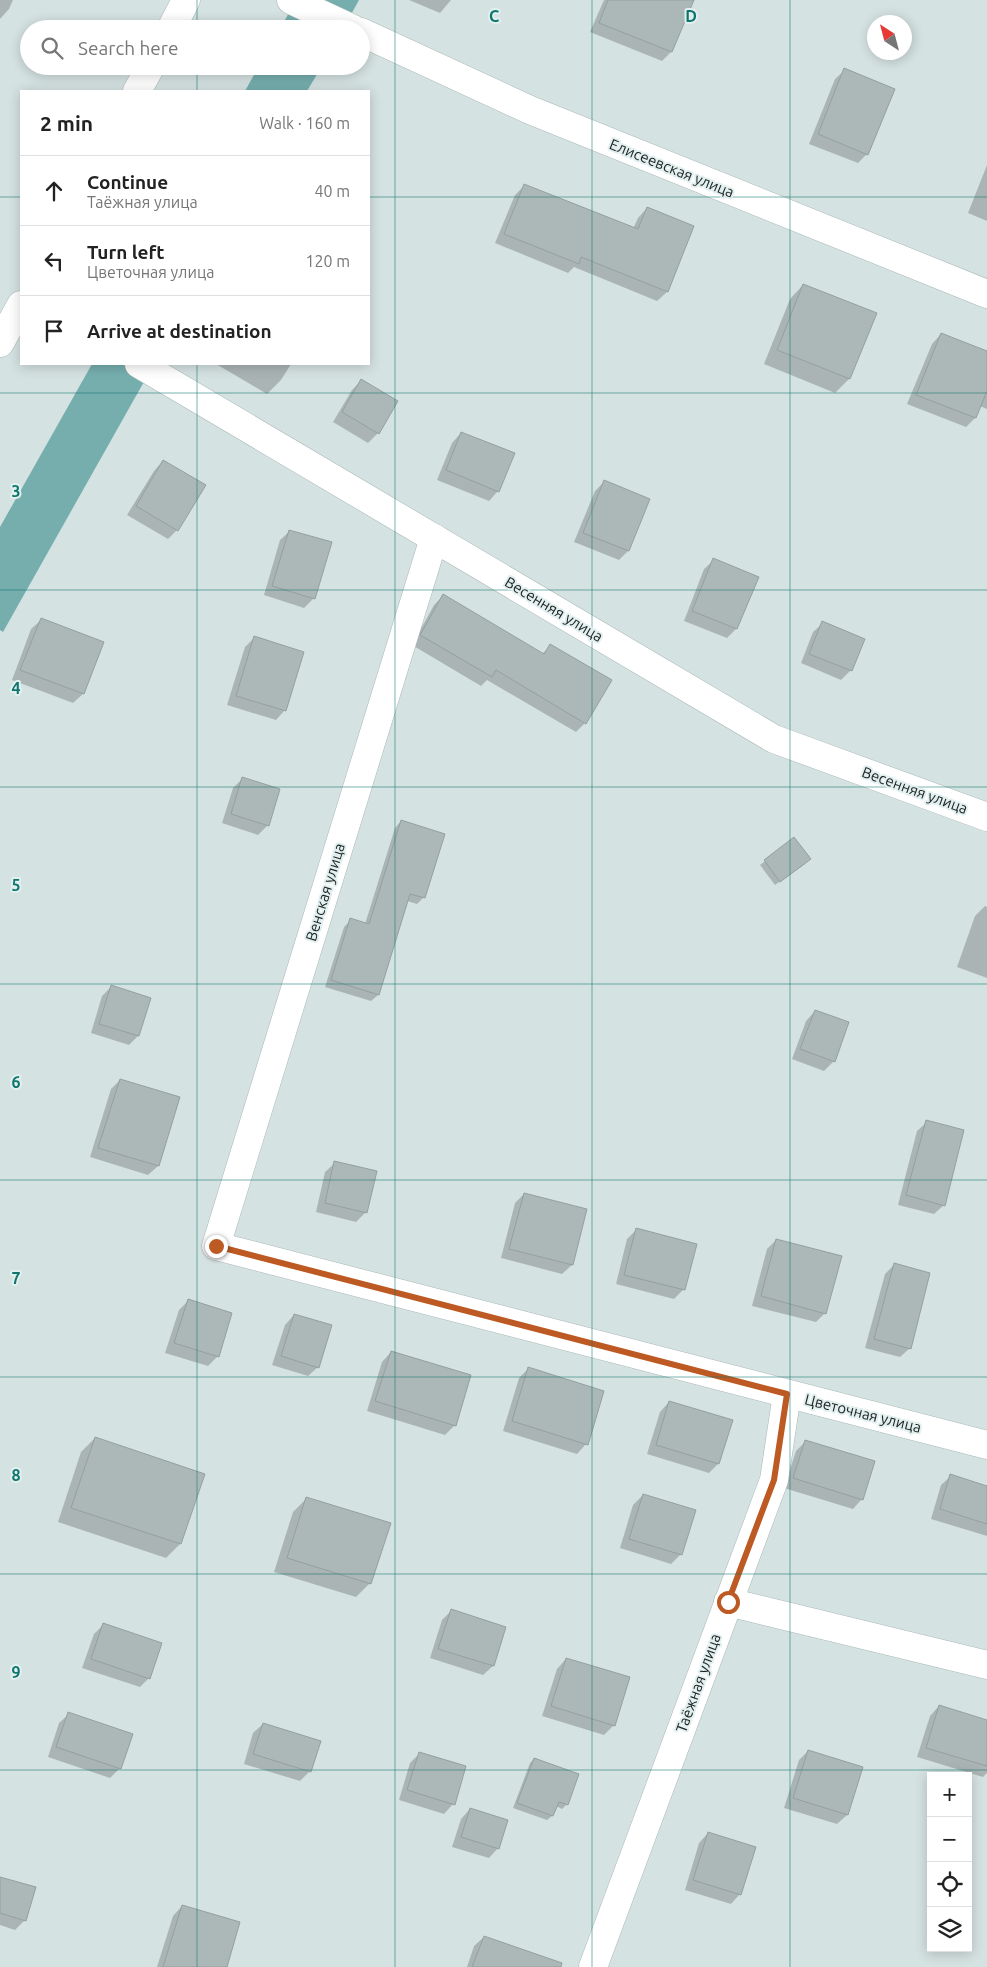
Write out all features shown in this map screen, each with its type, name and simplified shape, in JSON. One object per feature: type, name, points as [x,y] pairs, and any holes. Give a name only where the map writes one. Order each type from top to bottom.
[{"type":"street","points":[[176,20],[186,0]]},
{"type":"street","points":[[292,0],[335,20]]},
{"type":"street","name":"Елисеевская улица","points":[[370,36],[530,110],[987,294]]},
{"type":"street","points":[[138,90],[145,75]]},
{"type":"street","points":[[0,343],[20,307]]},
{"type":"street","name":"Весенняя улица","points":[[141,365],[774,739],[987,817]]},
{"type":"street","name":"Венская улица","points":[[216,1246],[434,538]]},
{"type":"street","name":"Цветочная улица","points":[[216,1246],[987,1445]]},
{"type":"street","name":"Таёжная улица","points":[[593,1967],[774,1480],[787,1394]]},
{"type":"street","points":[[728,1602],[987,1665]]},
{"type":"shaded area","points":[[296,0],[359,0],[348,20],[285,20]]},
{"type":"shaded area","points":[[254,75],[317,75],[308,90],[246,90]]},
{"type":"shaded area","points":[[91,365],[153,365],[3,632],[0,630],[0,527]]},
{"type":"building","points":[[608,0],[694,0],[672,52],[599,23]]},
{"type":"building","points":[[844,68],[895,89],[868,155],[818,134]]},
{"type":"building","points":[[524,184],[638,229],[647,207],[694,226],[668,292],[581,257],[579,264],[504,234]]},
{"type":"building","points":[[803,284],[877,313],[850,379],[777,350]]},
{"type":"building","points":[[941,333],[987,351],[987,391],[976,418],[916,395]]},
{"type":"building","points":[[361,379],[398,401],[379,434],[342,412]]},
{"type":"building","points":[[461,432],[515,453],[499,492],[446,470]]},
{"type":"building","points":[[163,460],[206,485],[178,531],[136,506]]},
{"type":"building","points":[[604,480],[650,499],[629,551],[583,533]]},
{"type":"building","points":[[289,530],[332,542],[315,599],[272,586]]},
{"type":"building","points":[[713,558],[759,577],[737,629],[692,611]]},
{"type":"building","points":[[443,594],[544,654],[550,644],[612,680],[586,724],[496,670],[492,677],[420,635]]},
{"type":"building","points":[[41,618],[104,642],[84,694],[20,670]]},
{"type":"building","points":[[822,621],[865,639],[852,671],[809,654]]},
{"type":"building","points":[[254,636],[304,652],[286,711],[236,696]]},
{"type":"building","points":[[242,777],[280,789],[269,826],[231,814]]},
{"type":"building","points":[[401,820],[445,834],[425,898],[410,894],[379,995],[331,980],[350,918],[369,924]]},
{"type":"building","points":[[794,837],[811,859],[780,882],[764,860]]},
{"type":"building","points":[[111,985],[151,998],[139,1036],[99,1024]]},
{"type":"building","points":[[815,1010],[849,1022],[835,1062],[800,1049]]},
{"type":"building","points":[[120,1079],[180,1097],[159,1166],[98,1148]]},
{"type":"building","points":[[926,1120],[964,1130],[945,1206],[906,1195]]},
{"type":"building","points":[[334,1161],[377,1171],[367,1213],[325,1203]]},
{"type":"building","points":[[524,1193],[587,1209],[573,1265],[509,1249]]},
{"type":"building","points":[[636,1228],[697,1244],[685,1290],[624,1275]]},
{"type":"building","points":[[776,1239],[842,1256],[826,1314],[761,1296]]},
{"type":"building","points":[[894,1263],[930,1273],[911,1349],[874,1339]]},
{"type":"building","points":[[188,1299],[232,1313],[219,1357],[174,1343]]},
{"type":"building","points":[[294,1314],[332,1325],[319,1368],[281,1356]]},
{"type":"building","points":[[391,1351],[471,1375],[456,1426],[375,1401]]},
{"type":"building","points":[[528,1367],[604,1391],[588,1445],[512,1421]]},
{"type":"building","points":[[669,1401],[733,1420],[719,1464],[656,1445]]},
{"type":"building","points":[[95,1437],[205,1474],[181,1544],[71,1508]]},
{"type":"building","points":[[805,1440],[875,1461],[863,1500],[793,1478]]},
{"type":"building","points":[[950,1474],[987,1486],[987,1524],[940,1509]]},
{"type":"building","points":[[643,1494],[696,1510],[682,1555],[629,1539]]},
{"type":"building","points":[[306,1497],[391,1523],[371,1584],[287,1558]]},
{"type":"building","points":[[451,1609],[506,1627],[494,1666],[438,1649]]},
{"type":"building","points":[[103,1623],[162,1643],[150,1679],[91,1659]]},
{"type":"building","points":[[566,1658],[630,1677],[615,1726],[551,1706]]},
{"type":"building","points":[[939,1705],[987,1720],[987,1766],[926,1748]]},
{"type":"building","points":[[68,1712],[133,1734],[121,1769],[56,1747]]},
{"type":"building","points":[[263,1723],[321,1741],[311,1772],[253,1754]]},
{"type":"building","points":[[808,1750],[863,1767],[848,1815],[793,1798]]},
{"type":"building","points":[[419,1752],[466,1766],[455,1805],[407,1790]]},
{"type":"building","points":[[534,1758],[579,1774],[568,1805],[559,1802],[553,1816],[517,1803]]},
{"type":"building","points":[[470,1808],[508,1820],[499,1849],[461,1837]]},
{"type":"building","points":[[708,1832],[756,1847],[741,1895],[693,1880]]},
{"type":"building","points":[[0,1877],[36,1887],[26,1921],[0,1913]]},
{"type":"building","points":[[182,1905],[240,1922],[227,1967],[163,1967]]},
{"type":"building","points":[[484,1936],[562,1963],[561,1967],[472,1967]]},
{"type":"route","points":[[216,1246],[787,1394],[774,1480],[728,1602]]}]
